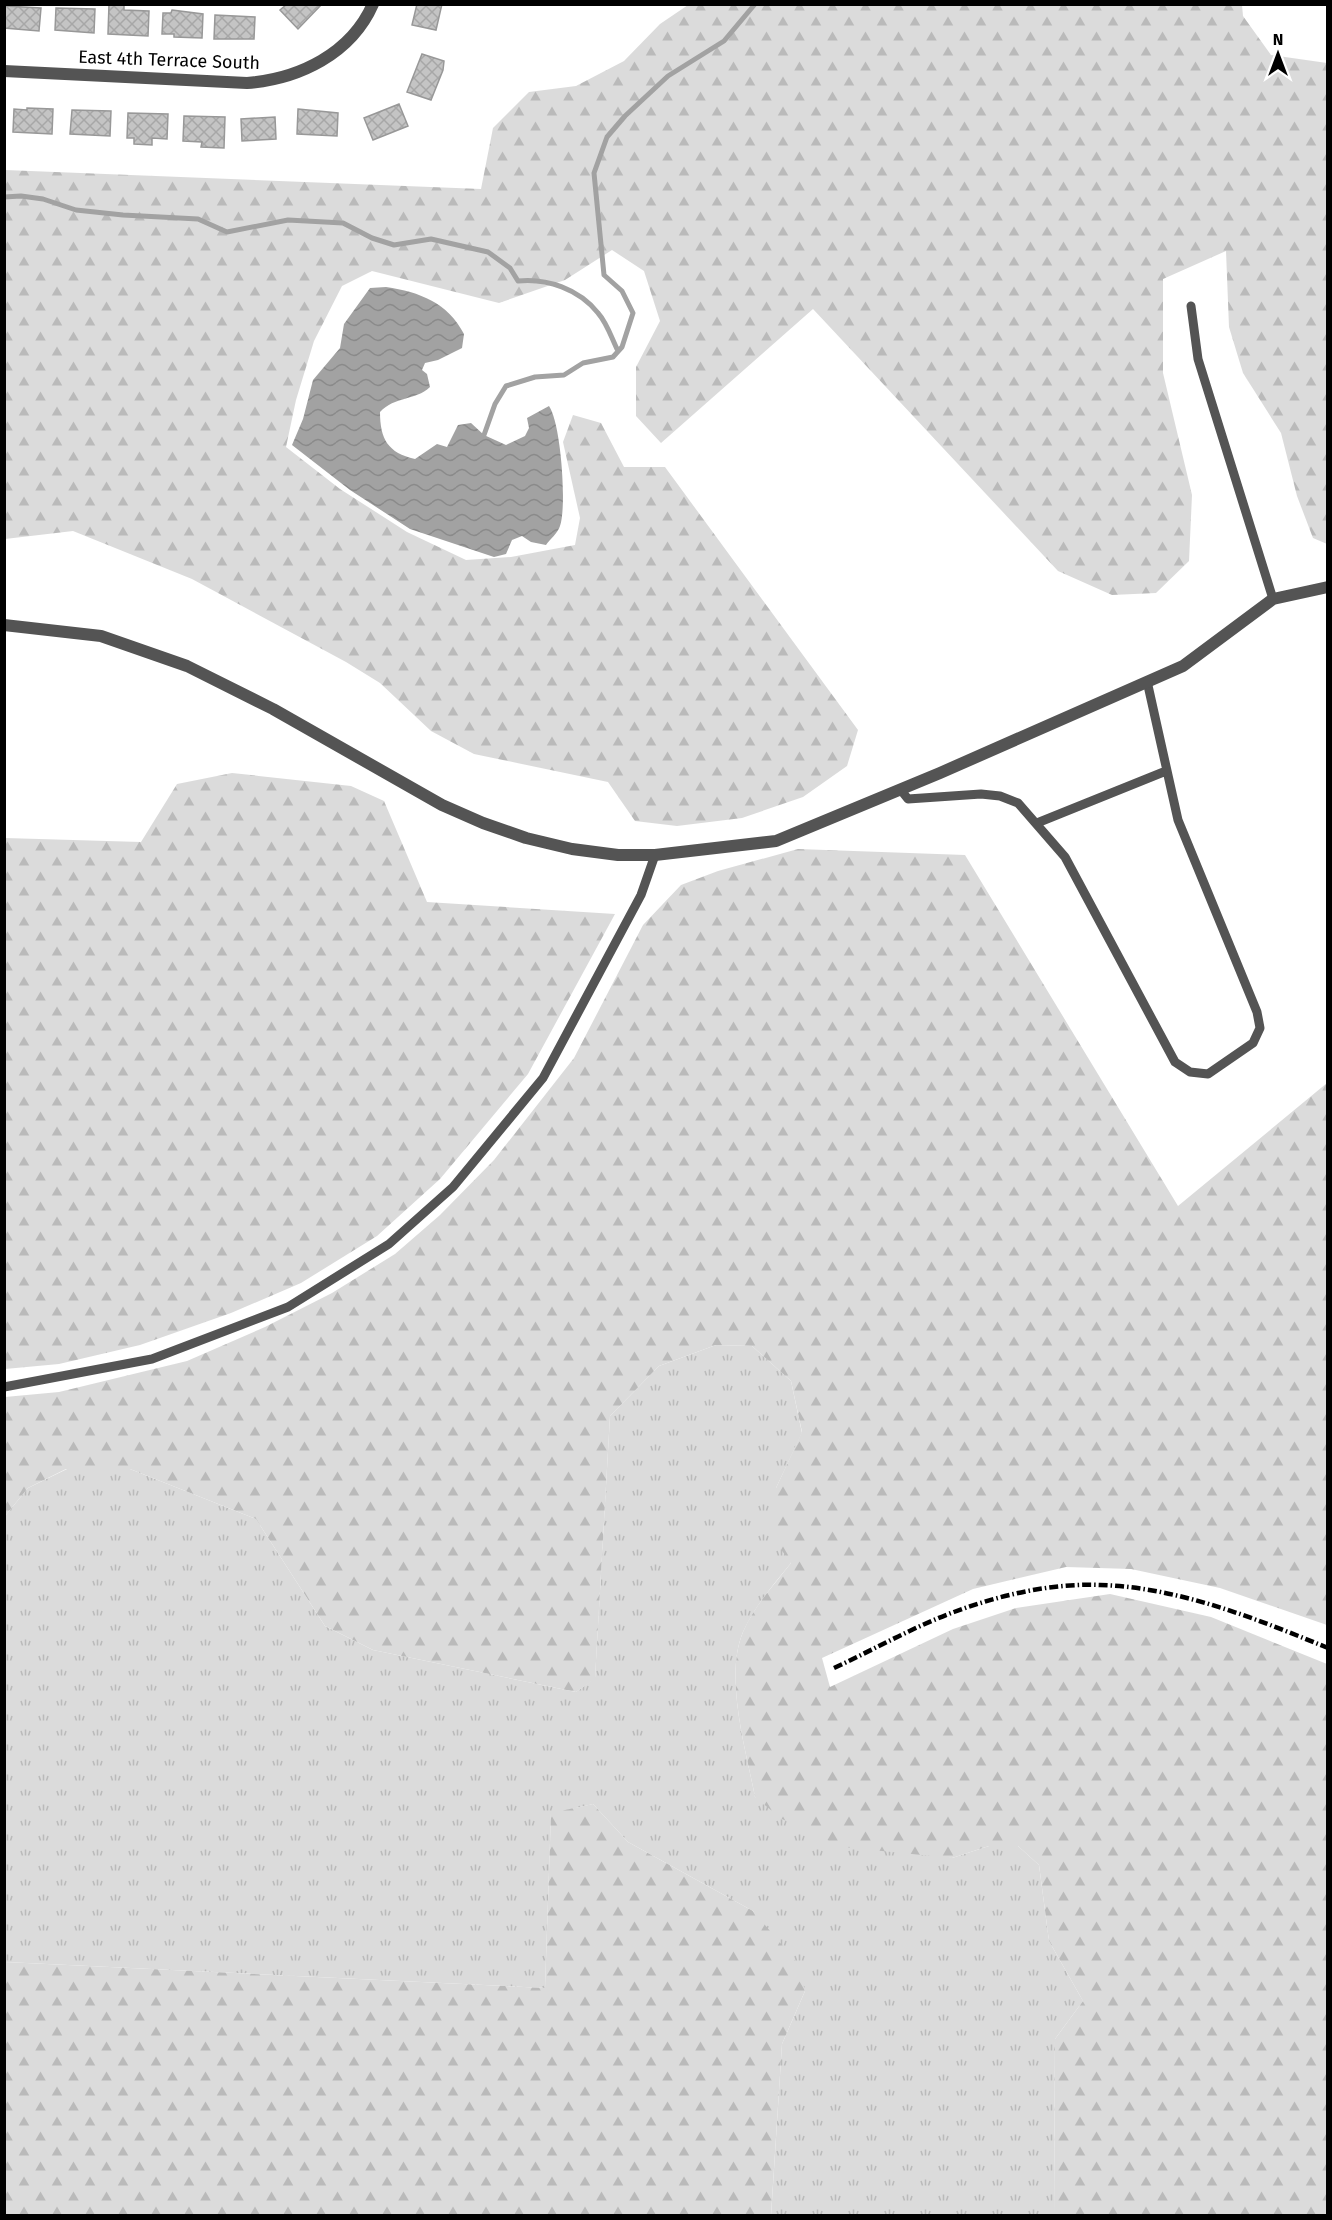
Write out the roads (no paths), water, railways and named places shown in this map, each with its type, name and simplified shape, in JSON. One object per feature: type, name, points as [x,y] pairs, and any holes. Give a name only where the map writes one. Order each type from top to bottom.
[{"type":"street","name":"East 4th Terrace South","points":[[4,71],[247,84],[273,81],[298,74],[348,41],[368,16],[373,4]]},
{"type":"street","points":[[4,626],[101,636],[187,666],[273,709],[442,805],[483,824],[526,838],[572,849],[618,855],[654,855],[776,841],[1183,666],[1273,599],[1328,587]]},
{"type":"lane","points":[[1191,306],[1198,359],[1273,599]]},
{"type":"lane","points":[[900,789],[908,798],[920,800],[981,794],[1000,796],[1018,804],[1065,857],[1175,1062],[1190,1072],[1208,1074],[1253,1043],[1260,1028],[1257,1012],[1178,820],[1148,681]]},
{"type":"lane","points":[[1037,823],[1166,771]]},
{"type":"lane","points":[[4,1387],[152,1359],[288,1307],[388,1244],[453,1187],[543,1078],[641,895],[654,855]]},
{"type":"water","points":[[386,287],[410,292],[432,301],[450,314],[464,334],[462,348],[438,360],[425,363],[422,370],[427,374],[430,387],[418,395],[392,403],[380,412],[380,422],[387,443],[398,453],[415,459],[437,444],[447,447],[458,425],[471,423],[484,435],[506,445],[525,436],[529,428],[527,418],[549,406],[560,446],[563,501],[560,526],[546,545],[531,542],[522,536],[512,540],[506,554],[494,557],[410,529],[350,490],[292,445],[303,419],[313,380],[340,348],[344,324],[370,288]]},
{"type":"waterway","points":[[484,435],[495,404],[506,386],[535,377],[564,375],[583,363],[613,357],[622,347],[633,313],[622,291],[604,275],[594,173],[607,137],[625,116],[668,76],[724,41],[755,4]]},
{"type":"waterway","points":[[4,197],[21,196],[43,199],[76,210],[198,219],[227,232],[288,220],[343,223],[372,238],[394,245],[431,239],[488,252],[510,268],[518,281],[551,283],[582,297],[601,317],[618,351]]},
{"type":"railway","points":[[834,1668],[923,1625],[971,1606],[1026,1591],[1082,1585],[1129,1587],[1188,1598],[1217,1606],[1328,1648]]}]
